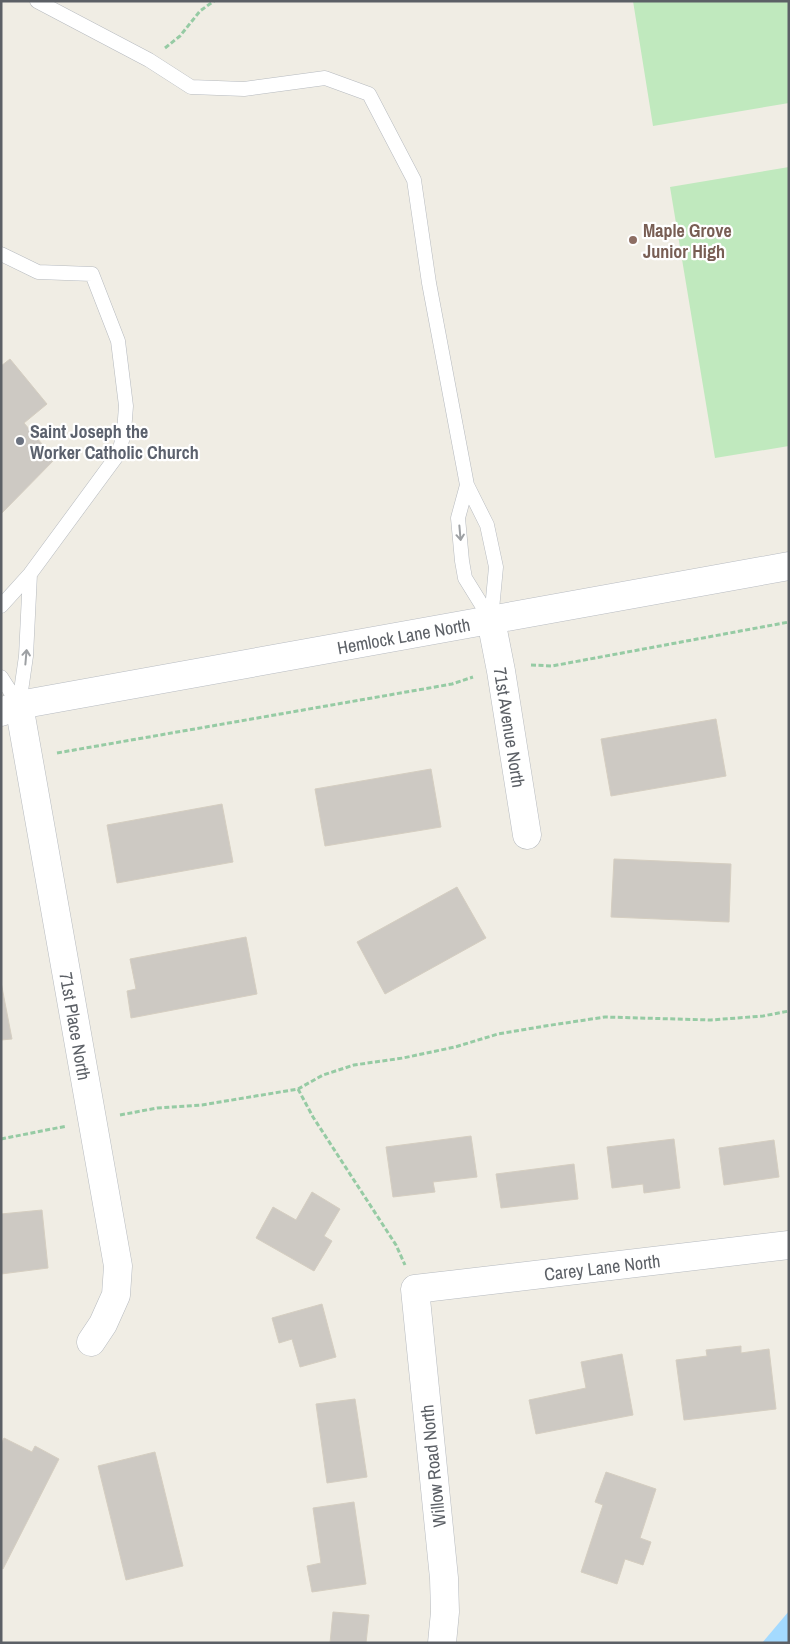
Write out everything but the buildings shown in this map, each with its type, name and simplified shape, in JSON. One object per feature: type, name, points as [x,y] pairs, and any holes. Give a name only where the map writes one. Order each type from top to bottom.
[{"type":"street","name":"Hemlock Lane North","points":[[7,707],[789,566]]},
{"type":"street","name":"71st Avenue North","points":[[491,620],[501,670],[527,835]]},
{"type":"street","name":"71st Place North","points":[[7,707],[93,1120],[118,1266],[116,1295],[103,1324],[91,1342]]},
{"type":"street","name":"Carey Lane North","points":[[415,1289],[789,1245]]},
{"type":"street","name":"Willow Road North","points":[[415,1289],[444,1578],[445,1612],[442,1643]]},
{"type":"lane","points":[[37,1],[149,60],[191,87],[244,89],[325,78],[369,94],[414,180],[429,283],[467,485],[487,525],[496,567],[491,620]]},
{"type":"lane","points":[[1,254],[38,272],[92,274],[118,341],[126,406],[124,432],[118,454],[30,574],[1,606]]},
{"type":"lane","points":[[467,485],[458,518],[465,578],[491,620]]},
{"type":"lane","points":[[7,707],[26,656],[30,574]]},
{"type":"lane","points":[[1,677],[7,707]]},
{"type":"path","points":[[149,60],[180,36],[200,11],[214,1]]},
{"type":"path","points":[[531,665],[552,666],[789,622]]},
{"type":"path","points":[[56,752],[452,684],[473,676]]},
{"type":"path","points":[[1,1139],[157,1108],[202,1106],[298,1089],[323,1075],[354,1065],[403,1058],[455,1047],[498,1034],[544,1026],[605,1017],[711,1020],[762,1016],[789,1011]]},
{"type":"path","points":[[298,1089],[312,1117],[396,1245],[415,1289]]},
{"type":"green space","points":[[633,1],[789,1],[789,103],[653,126]]},
{"type":"green space","points":[[789,167],[789,446],[715,458],[670,187]]},
{"type":"water","points":[[789,1611],[789,1643],[762,1643]]},
{"type":"place","name":"Maple Grove Junior High","points":[[633,240]]},
{"type":"place","name":"Saint Joseph the Worker Catholic Church","points":[[20,441]]}]
